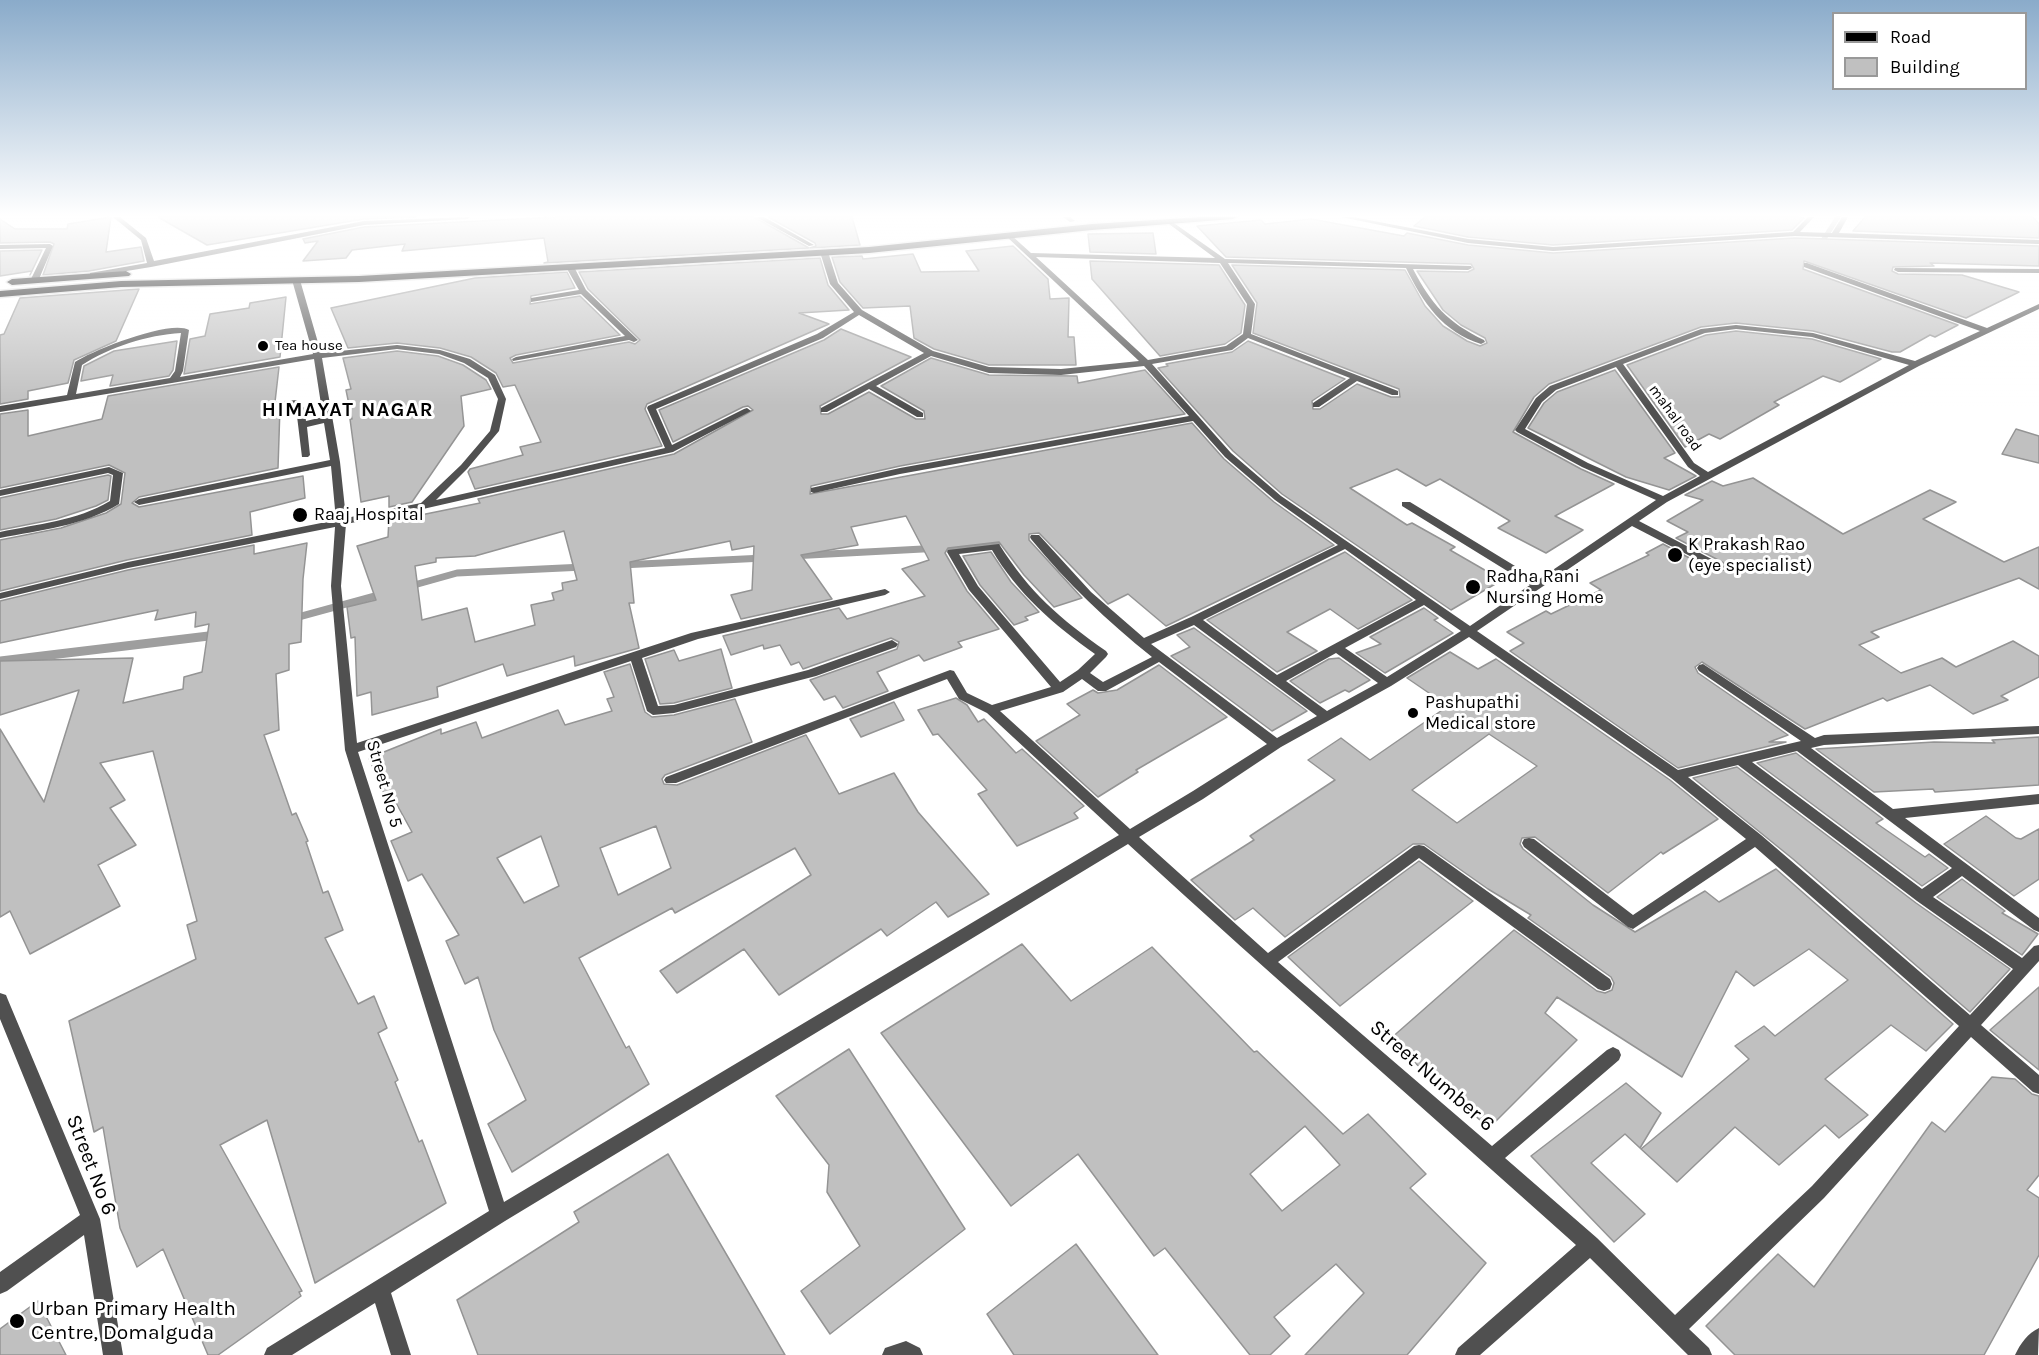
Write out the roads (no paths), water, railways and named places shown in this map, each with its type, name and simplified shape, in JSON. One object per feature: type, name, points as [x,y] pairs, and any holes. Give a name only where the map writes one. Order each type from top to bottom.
[{"type":"main road","points":[[0,284],[26,280]]},
{"type":"main road","points":[[0,294],[121,284],[286,280]]},
{"type":"street","name":"Street No 5","points":[[296,280],[318,356],[335,462],[341,521],[336,586],[351,750],[499,1215]]},
{"type":"street","points":[[516,359],[633,339],[583,291],[577,280]]},
{"type":"street","points":[[833,280],[859,312],[930,353],[989,370],[1061,372],[1146,363],[1229,348],[1247,334],[1251,304],[1235,280]]},
{"type":"street","points":[[1059,280],[1146,363],[1228,455],[1278,498],[1676,775],[1756,839],[2039,1086]]},
{"type":"street","points":[[1415,280],[1424,299],[1453,329],[1481,342]]},
{"type":"street","points":[[1849,280],[1986,330]]},
{"type":"street","points":[[534,300],[583,291]]},
{"type":"street","points":[[274,1355],[499,1215],[1198,795],[1276,744],[1387,683],[1470,631],[1663,500],[1916,363],[2039,306]]},
{"type":"street","points":[[670,450],[651,408],[820,336],[859,312]]},
{"type":"street","points":[[1663,500],[1585,465],[1520,430],[1539,400],[1553,388],[1618,365],[1690,334],[1736,327],[1813,335],[1916,363]]},
{"type":"street","points":[[71,397],[78,364],[88,356],[152,336],[185,330],[179,371],[173,380]]},
{"type":"street","points":[[1247,334],[1395,393]]},
{"type":"street","points":[[0,409],[318,356],[396,347],[440,352],[467,361],[492,377],[502,399],[494,431],[464,467],[423,506]]},
{"type":"street","points":[[824,410],[930,353]]},
{"type":"street","name":"mahal road","points":[[1618,365],[1691,465],[1711,475]]},
{"type":"street","points":[[1316,405],[1357,377]]},
{"type":"street","points":[[870,386],[920,415]]},
{"type":"street","points":[[284,404],[295,402],[300,408],[305,455]]},
{"type":"street","points":[[0,596],[128,565],[423,506],[670,450],[747,411]]},
{"type":"street","points":[[814,490],[900,471],[1195,418]]},
{"type":"street","points":[[302,425],[328,419]]},
{"type":"street","points":[[139,502],[335,462]]},
{"type":"street","points":[[0,494],[109,470],[118,473],[115,502],[107,507],[90,515],[0,535]]},
{"type":"street","points":[[1406,504],[1538,585]]},
{"type":"street","points":[[1631,521],[1719,567]]},
{"type":"street","points":[[1035,537],[1061,571],[1160,657],[1276,744]]},
{"type":"street","points":[[1144,642],[1196,620],[1345,545]]},
{"type":"street","points":[[991,710],[1059,688],[1082,673],[1102,654],[1074,635],[1037,602],[1002,560],[995,546],[952,552],[973,588],[1059,688]]},
{"type":"street","points":[[351,750],[695,636],[885,592]]},
{"type":"street","points":[[1277,680],[1424,600]]},
{"type":"street","points":[[1196,620],[1327,717]]},
{"type":"street","points":[[635,656],[653,711],[674,709],[812,673],[892,644]]},
{"type":"street","points":[[1337,648],[1387,683]]},
{"type":"street","points":[[1082,673],[1102,688],[1160,657]]},
{"type":"street","points":[[1703,668],[1808,745],[1890,814],[2039,926]]},
{"type":"street","name":"Street Number 6","points":[[671,780],[950,674],[963,696],[991,710],[1267,962],[1590,1245],[1702,1355]]},
{"type":"street","points":[[1676,775],[1824,740],[2039,730]]},
{"type":"street","points":[[1739,759],[1922,897],[2024,968]]},
{"type":"street","points":[[1890,814],[2039,799]]},
{"type":"street","points":[[1529,843],[1633,923],[1756,839]]},
{"type":"street","points":[[1267,962],[1419,850],[1604,984]]},
{"type":"street","points":[[1922,897],[1963,868]]},
{"type":"street","points":[[1675,1329],[1818,1192],[2038,954]]},
{"type":"street","name":"Street No 6","points":[[0,1000],[90,1219],[113,1355]]},
{"type":"street","points":[[1492,1158],[1613,1055]]},
{"type":"street","points":[[0,1284],[90,1219]]},
{"type":"street","points":[[1466,1355],[1590,1245]]},
{"type":"street","points":[[380,1290],[401,1355]]},
{"type":"street","points":[[2025,1355],[2039,1338]]},
{"type":"street","points":[[892,1355],[906,1351],[913,1355]]},
{"type":"waterway","points":[[791,556],[979,546],[1003,541]]},
{"type":"waterway","points":[[621,565],[764,558]]},
{"type":"waterway","points":[[407,587],[457,573],[584,567]]},
{"type":"waterway","points":[[291,619],[386,593]]},
{"type":"waterway","points":[[0,661],[217,635]]},
{"type":"place","name":"Tea house","points":[[263,346]]},
{"type":"place","name":"Raaj Hospital","points":[[300,515]]},
{"type":"place","name":"K Prakash Rao (eye specialist)","points":[[1675,555]]},
{"type":"place","name":"Radha Rani Nursing Home","points":[[1473,587]]},
{"type":"place","name":"Pashupathi Medical store","points":[[1413,713]]},
{"type":"place","name":"Urban Primary Health Centre, Domalguda","points":[[17,1321]]},
{"type":"district","name":"HIMAYAT NAGAR","points":[[348,410]]}]
